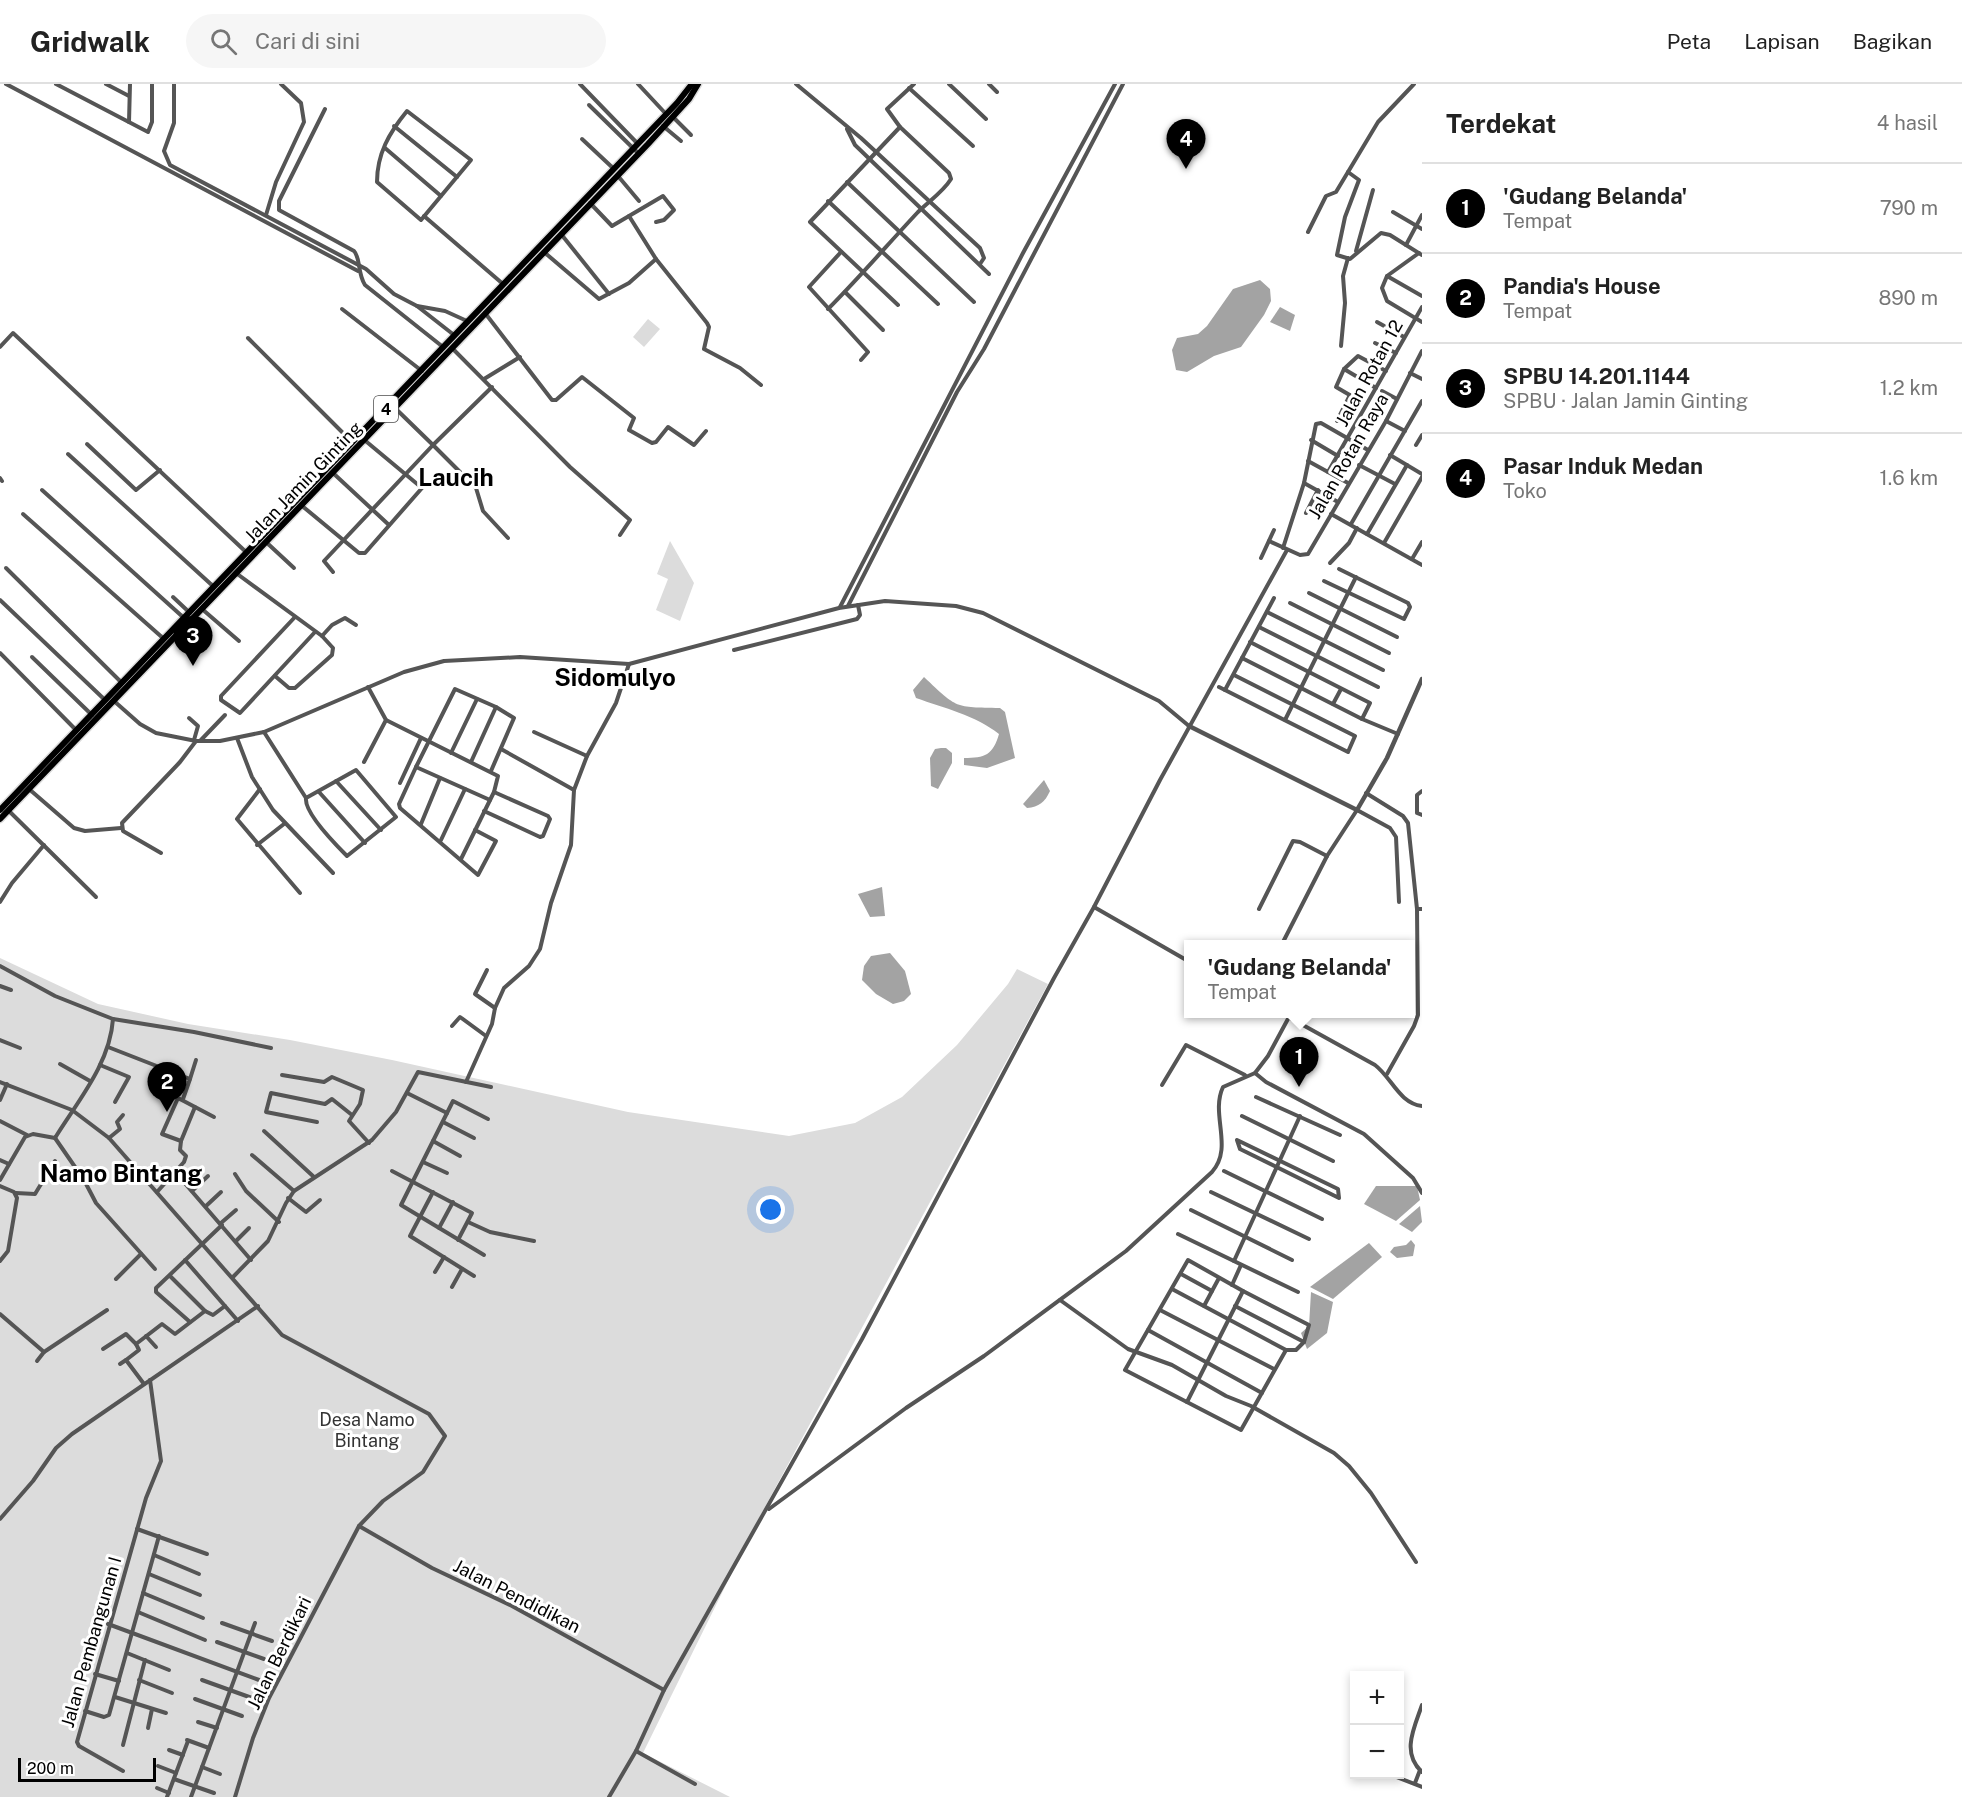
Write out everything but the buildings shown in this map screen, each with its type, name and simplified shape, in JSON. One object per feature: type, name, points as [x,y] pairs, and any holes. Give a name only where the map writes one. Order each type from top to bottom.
[{"type":"highway","name":"Jalan Jamin Ginting","points":[[636,148],[663,126],[692,84]]},
{"type":"highway","name":"Jalan Jamin Ginting","points":[[0,810],[92,715],[110,701],[122,684],[164,639],[352,442],[361,438],[396,409],[590,203],[636,148],[698,84]]},
{"type":"highway","name":"Jalan Jamin Ginting","points":[[0,819],[110,701],[302,505],[468,321],[615,172]]},
{"type":"street","points":[[6,84],[358,271]]},
{"type":"street","points":[[56,84],[149,130],[152,122],[152,84]]},
{"type":"street","points":[[106,84],[129,96]]},
{"type":"street","points":[[129,122],[130,84]]},
{"type":"street","points":[[174,84],[174,123],[164,151],[166,160],[358,264],[394,294],[417,306],[455,335]]},
{"type":"street","points":[[266,215],[276,182],[304,122],[301,103],[281,84]]},
{"type":"street","points":[[580,84],[636,148]]},
{"type":"street","points":[[638,84],[692,135]]},
{"type":"street","points":[[796,84],[980,248],[984,258],[980,264]]},
{"type":"street","points":[[828,309],[950,181],[951,176],[900,127],[886,110],[914,84]]},
{"type":"street","points":[[950,84],[986,119]]},
{"type":"street","points":[[989,84],[997,92]]},
{"type":"street","points":[[839,608],[1114,84]]},
{"type":"street","points":[[848,606],[957,392],[984,349],[1123,84]]},
{"type":"street","points":[[1308,232],[1326,196],[1336,192],[1378,122],[1414,84]]},
{"type":"street","points":[[909,88],[973,146]]},
{"type":"street","points":[[589,105],[636,148]]},
{"type":"street","points":[[325,109],[278,205],[283,213],[354,251],[358,256],[358,271],[371,292],[444,347]]},
{"type":"street","points":[[407,111],[471,160],[421,220],[377,182],[378,159],[385,148],[394,126],[407,111]]},
{"type":"street","points":[[394,126],[457,177]]},
{"type":"street","points":[[663,126],[681,141]]},
{"type":"street","points":[[898,305],[810,222],[900,127]]},
{"type":"street","points":[[846,128],[855,145],[989,274]]},
{"type":"street","points":[[582,139],[615,172],[639,201]]},
{"type":"street","points":[[385,148],[441,196]]},
{"type":"street","points":[[1348,172],[1359,180],[1345,218],[1337,255],[1352,258],[1356,252],[1380,233],[1389,235],[1420,254],[1388,276],[1382,284],[1384,298],[1422,322]]},
{"type":"street","points":[[848,182],[974,302]]},
{"type":"street","points":[[1356,252],[1373,190]]},
{"type":"street","points":[[590,203],[612,226],[663,196],[674,210],[664,220],[656,222]]},
{"type":"street","points":[[828,201],[938,304]]},
{"type":"street","points":[[1393,212],[1422,229]]},
{"type":"street","points":[[1406,246],[1422,215]]},
{"type":"street","points":[[424,216],[504,285]]},
{"type":"street","points":[[629,216],[656,259],[707,323],[709,327],[704,349],[740,368],[761,385]]},
{"type":"street","points":[[560,233],[609,294]]},
{"type":"street","points":[[543,251],[599,299],[629,283],[656,259]]},
{"type":"street","points":[[841,252],[810,285],[810,290],[868,352],[861,360]]},
{"type":"street","points":[[1341,346],[1345,303],[1343,276],[1348,258]]},
{"type":"street","points":[[1388,276],[1422,296]]},
{"type":"street","points":[[845,292],[883,330]]},
{"type":"street","points":[[417,306],[445,311],[468,321]]},
{"type":"street","name":"Jalan Rotan 12","points":[[1328,472],[1422,307]]},
{"type":"street","points":[[342,309],[422,371]]},
{"type":"street","points":[[485,313],[552,400],[556,400],[578,378],[584,377],[634,418],[629,430],[652,443],[656,442],[668,427],[694,445],[706,431]]},
{"type":"street","points":[[1377,322],[1404,338]]},
{"type":"street","points":[[0,347],[13,333],[246,553]]},
{"type":"street","points":[[248,338],[352,442]]},
{"type":"street","points":[[1375,343],[1396,353]]},
{"type":"street","points":[[976,345],[984,349]]},
{"type":"street","points":[[452,348],[570,467],[630,520],[620,535]]},
{"type":"street","name":"Jalan Rotan Raya","points":[[1285,549],[1300,555],[1308,554],[1386,421],[1422,351]]},
{"type":"street","points":[[1360,400],[1338,389],[1335,384],[1344,369],[1358,356],[1386,371]]},
{"type":"street","points":[[484,379],[520,357]]},
{"type":"street","points":[[1344,369],[1376,388]]},
{"type":"street","points":[[1410,373],[1422,379]]},
{"type":"street","points":[[333,572],[324,561],[371,508],[492,387]]},
{"type":"street","points":[[1383,391],[1397,399]]},
{"type":"street","points":[[1337,421],[1350,396]]},
{"type":"street","points":[[1351,524],[1422,401]]},
{"type":"street","points":[[396,409],[476,488],[483,511],[508,538]]},
{"type":"street","points":[[1386,421],[1405,431]]},
{"type":"street","points":[[609,1797],[636,1751],[664,1690],[768,1509],[909,1252],[1285,549],[1304,483],[1311,440],[1317,423],[1368,451]]},
{"type":"street","points":[[1416,445],[1422,435]]},
{"type":"street","points":[[302,505],[362,554],[422,489],[361,438]]},
{"type":"street","points":[[1311,440],[1338,456]]},
{"type":"street","points":[[87,444],[136,490],[160,470]]},
{"type":"street","points":[[69,454],[214,587]]},
{"type":"street","points":[[1384,543],[1422,475],[1390,455]]},
{"type":"street","points":[[1308,461],[1348,483]]},
{"type":"street","points":[[1359,465],[1395,484]]},
{"type":"street","points":[[1367,534],[1407,465]]},
{"type":"street","points":[[910,469],[916,472]]},
{"type":"street","points":[[333,472],[389,525]]},
{"type":"street","points":[[1304,483],[1338,502]]},
{"type":"street","points":[[42,490],[184,618]]},
{"type":"street","points":[[1306,513],[1318,490]]},
{"type":"street","points":[[1331,513],[1422,565]]},
{"type":"street","points":[[23,514],[164,639]]},
{"type":"street","points":[[1330,563],[1349,543],[1357,528]]},
{"type":"street","points":[[1262,558],[1274,530]]},
{"type":"street","points":[[266,541],[294,568]]},
{"type":"street","points":[[1269,541],[1285,549]]},
{"type":"street","points":[[1412,559],[1422,542]]},
{"type":"street","points":[[6,568],[122,684]]},
{"type":"street","points":[[1324,581],[1402,619],[1406,616],[1410,608],[1408,603],[1340,569]]},
{"type":"street","points":[[235,572],[322,636],[332,646],[333,652],[301,685],[288,688],[275,676]]},
{"type":"street","points":[[1285,720],[1356,577]]},
{"type":"street","points":[[1309,593],[1397,637]]},
{"type":"street","points":[[173,597],[190,613]]},
{"type":"street","points":[[1225,690],[1274,598]]},
{"type":"street","points":[[0,600],[110,701],[140,724],[156,733],[197,741],[237,738],[264,732],[411,669],[462,659],[520,657],[629,664],[858,604],[904,600],[956,606],[983,613],[1160,701],[1190,726],[1390,828],[1396,837],[1399,902]]},
{"type":"street","points":[[1290,603],[1389,653]]},
{"type":"street","points":[[734,650],[857,619],[860,615],[858,604]]},
{"type":"street","points":[[202,609],[239,640]]},
{"type":"street","points":[[1267,612],[1383,670]]},
{"type":"street","points":[[295,617],[221,699],[239,714],[315,632]]},
{"type":"street","points":[[322,636],[332,625],[345,618],[356,625]]},
{"type":"street","points":[[1258,627],[1378,687]]},
{"type":"street","points":[[1251,642],[1370,703],[1362,719]]},
{"type":"street","points":[[0,654],[77,730]]},
{"type":"street","points":[[32,657],[92,715]]},
{"type":"street","points":[[1242,658],[1362,719],[1398,734]]},
{"type":"street","points":[[466,1082],[492,1024],[495,1008],[508,982],[525,970],[540,949],[551,903],[572,845],[574,790],[587,756],[616,703],[629,664]]},
{"type":"street","points":[[1219,687],[1347,752],[1355,736],[1234,675]]},
{"type":"street","points":[[1285,940],[1327,856],[1357,810],[1398,734],[1422,679]]},
{"type":"street","points":[[368,687],[386,720],[491,771],[498,777],[494,792],[461,859]]},
{"type":"street","points":[[475,830],[495,840],[496,843],[480,874],[476,874],[441,840],[402,810],[399,804],[427,741],[454,689],[496,707],[514,718],[491,771]]},
{"type":"street","points":[[1333,704],[1341,689]]},
{"type":"street","points":[[451,753],[477,699]]},
{"type":"street","points":[[471,762],[496,707]]},
{"type":"street","points":[[121,828],[126,817],[180,762],[197,741],[225,715]]},
{"type":"street","points":[[189,718],[198,726],[197,741]]},
{"type":"street","points":[[364,762],[386,720]]},
{"type":"street","points":[[264,732],[306,798],[307,806],[316,821],[346,855],[394,820],[395,816],[355,770],[306,798]]},
{"type":"street","points":[[534,732],[587,756]]},
{"type":"street","points":[[237,738],[252,777],[284,824],[333,873]]},
{"type":"street","points":[[400,783],[421,738]]},
{"type":"street","points":[[501,749],[574,790]]},
{"type":"street","points":[[416,767],[490,800]]},
{"type":"street","points":[[421,824],[440,778]]},
{"type":"street","points":[[336,781],[381,830]]},
{"type":"street","points":[[29,789],[74,828],[85,831],[121,828],[161,853]]},
{"type":"street","points":[[260,789],[237,817],[257,844],[300,893]]},
{"type":"street","points":[[441,840],[465,789]]},
{"type":"street","points":[[1422,791],[1417,795],[1416,801],[1417,813],[1422,815]]},
{"type":"street","points":[[319,792],[365,843]]},
{"type":"street","points":[[484,811],[540,837],[543,836],[550,819],[548,816],[494,792]]},
{"type":"street","points":[[1366,793],[1403,816],[1408,824],[1419,909],[1418,1015],[1397,1059],[1387,1074]]},
{"type":"street","points":[[8,810],[96,897]]},
{"type":"street","points":[[257,844],[284,824]]},
{"type":"street","points":[[1259,909],[1293,841],[1300,842],[1327,856]]},
{"type":"street","points":[[0,902],[12,883],[44,845]]},
{"type":"street","points":[[1094,907],[1184,959]]},
{"type":"street","points":[[0,966],[55,996],[113,1019],[194,1032],[271,1048]]},
{"type":"street","points":[[487,970],[475,994],[495,1008]]},
{"type":"street","points":[[0,986],[11,990]]},
{"type":"street","points":[[452,1026],[460,1017],[486,1036]]},
{"type":"street","points":[[768,1509],[1125,1251],[1218,1165],[1222,1141],[1219,1098],[1223,1087],[1255,1073],[1268,1056],[1288,1018]]},
{"type":"street","points":[[1291,1018],[1387,1074],[1407,1101],[1422,1106]]},
{"type":"street","points":[[55,1138],[100,1065],[108,1047],[113,1019]]},
{"type":"street","points":[[0,1040],[20,1048]]},
{"type":"street","points":[[1162,1085],[1186,1045],[1246,1075]]},
{"type":"street","points":[[108,1047],[190,1079]]},
{"type":"street","points":[[183,1099],[196,1060]]},
{"type":"street","points":[[60,1064],[90,1081]]},
{"type":"street","points":[[100,1065],[129,1077],[115,1102]]},
{"type":"street","points":[[233,1277],[268,1241],[279,1222],[288,1198],[294,1191],[369,1143],[396,1112],[418,1072],[491,1087]]},
{"type":"street","points":[[1255,1073],[1266,1082],[1372,1140],[1413,1178],[1422,1193]]},
{"type":"street","points":[[282,1075],[324,1082],[332,1077],[363,1090],[360,1104],[349,1121],[369,1143]]},
{"type":"street","points":[[0,1082],[72,1110],[109,1138],[258,1306],[90,1420],[56,1448],[33,1481],[0,1519]]},
{"type":"street","points":[[0,1100],[8,1084]]},
{"type":"street","points":[[317,1122],[267,1112],[271,1093],[325,1104],[332,1099],[352,1115]]},
{"type":"street","points":[[407,1093],[447,1113]]},
{"type":"street","points":[[1256,1097],[1340,1135]]},
{"type":"street","points":[[181,1141],[164,1136],[162,1133],[178,1098],[214,1117]]},
{"type":"street","points":[[484,1255],[401,1205],[453,1101],[488,1119]]},
{"type":"street","points":[[157,1192],[176,1173],[186,1156],[180,1150],[181,1141],[195,1107]]},
{"type":"street","points":[[109,1138],[120,1129],[117,1122],[123,1115]]},
{"type":"street","points":[[1242,1116],[1333,1161]]},
{"type":"street","points":[[1234,1261],[1300,1116]]},
{"type":"street","points":[[0,1121],[27,1135],[55,1138],[84,1180],[96,1203],[155,1269]]},
{"type":"street","points":[[443,1122],[474,1138]]},
{"type":"street","points":[[264,1131],[314,1177]]},
{"type":"street","points":[[0,1180],[27,1135]]},
{"type":"street","points":[[1237,1140],[1279,1162],[1338,1189],[1339,1198],[1240,1149],[1237,1140]]},
{"type":"street","points":[[433,1141],[460,1156]]},
{"type":"street","points":[[252,1155],[294,1191]]},
{"type":"street","points":[[0,1160],[9,1164]]},
{"type":"street","points":[[0,1186],[15,1193],[35,1194],[55,1161]]},
{"type":"street","points":[[423,1162],[447,1173]]},
{"type":"street","points":[[392,1171],[472,1213],[458,1240]]},
{"type":"street","points":[[1224,1171],[1322,1219]]},
{"type":"street","points":[[176,1173],[251,1260]]},
{"type":"street","points":[[235,1174],[246,1191],[279,1222]]},
{"type":"street","points":[[192,1191],[208,1176]]},
{"type":"street","points":[[206,1206],[221,1192]]},
{"type":"street","points":[[432,1192],[410,1236],[474,1276]]},
{"type":"street","points":[[1211,1192],[1309,1239]]},
{"type":"street","points":[[0,1260],[8,1251],[16,1202],[15,1193]]},
{"type":"street","points":[[288,1198],[306,1212],[320,1200]]},
{"type":"street","points":[[439,1228],[453,1202]]},
{"type":"street","points":[[190,1322],[156,1291],[157,1286],[170,1276],[236,1210]]},
{"type":"street","points":[[1191,1210],[1292,1260]]},
{"type":"street","points":[[468,1222],[490,1232],[534,1241]]},
{"type":"street","points":[[236,1241],[249,1228]]},
{"type":"street","points":[[1178,1234],[1298,1292]]},
{"type":"street","points":[[116,1280],[141,1254]]},
{"type":"street","points":[[146,1258],[150,1254]]},
{"type":"street","points":[[435,1272],[444,1257]]},
{"type":"street","points":[[185,1260],[238,1321]]},
{"type":"street","points":[[1172,1289],[1286,1350],[1296,1350],[1304,1342],[1309,1325],[1188,1260],[1125,1370],[1241,1430],[1286,1350]]},
{"type":"street","points":[[1232,1285],[1241,1265]]},
{"type":"street","points":[[452,1287],[462,1269]]},
{"type":"street","points":[[1181,1274],[1212,1291]]},
{"type":"street","points":[[170,1276],[213,1315],[225,1306]]},
{"type":"street","points":[[1204,1306],[1219,1278]]},
{"type":"street","points":[[1187,1402],[1243,1291]]},
{"type":"street","points":[[1060,1300],[1120,1343],[1162,1360],[1198,1381],[1253,1407],[1334,1453],[1349,1466],[1378,1503],[1416,1562]]},
{"type":"street","name":"Jalan Berdikari","points":[[235,1797],[253,1738],[269,1698],[359,1526],[383,1501],[423,1472],[445,1439],[444,1432],[429,1414],[282,1335],[258,1306]]},
{"type":"street","points":[[1235,1306],[1304,1342]]},
{"type":"street","points":[[37,1361],[44,1352],[107,1310]]},
{"type":"street","points":[[1160,1310],[1274,1370]]},
{"type":"street","points":[[136,1344],[163,1324],[174,1334],[206,1311]]},
{"type":"street","points":[[0,1314],[44,1352]]},
{"type":"street","points":[[1148,1330],[1262,1394]]},
{"type":"street","points":[[103,1349],[126,1334],[139,1350],[120,1364]]},
{"type":"street","points":[[146,1336],[156,1347]]},
{"type":"street","points":[[126,1360],[144,1384]]},
{"type":"street","name":"Jalan Pembangunan I","points":[[123,1771],[77,1745],[108,1624],[161,1461],[150,1380]]},
{"type":"street","name":"Jalan Pendidikan","points":[[359,1526],[432,1568],[512,1606],[664,1690]]},
{"type":"street","points":[[137,1529],[207,1554]]},
{"type":"street","points":[[85,1711],[108,1717],[159,1536]]},
{"type":"street","points":[[154,1555],[199,1574]]},
{"type":"street","points":[[148,1574],[200,1595]]},
{"type":"street","points":[[143,1593],[203,1618]]},
{"type":"street","points":[[138,1612],[205,1640]]},
{"type":"street","points":[[222,1623],[272,1641]]},
{"type":"street","points":[[191,1797],[255,1623]]},
{"type":"street","points":[[108,1624],[259,1680]]},
{"type":"street","points":[[217,1642],[264,1659]]},
{"type":"street","points":[[127,1653],[169,1670]]},
{"type":"street","points":[[123,1745],[144,1660]]},
{"type":"street","points":[[95,1674],[119,1681]]},
{"type":"street","points":[[140,1680],[172,1693]]},
{"type":"street","points":[[202,1680],[252,1698]]},
{"type":"street","points":[[115,1697],[166,1713]]},
{"type":"street","points":[[195,1699],[242,1716]]},
{"type":"street","points":[[1415,1783],[1421,1771],[1414,1764],[1410,1745],[1422,1706]]},
{"type":"street","points":[[147,1728],[152,1709]]},
{"type":"street","points":[[198,1722],[217,1728]]},
{"type":"street","points":[[157,1788],[168,1795],[187,1740],[209,1748]]},
{"type":"street","points":[[169,1750],[183,1755]]},
{"type":"street","points":[[636,1751],[695,1784]]},
{"type":"street","points":[[158,1766],[176,1773]]},
{"type":"street","points":[[202,1767],[220,1774]]},
{"type":"street","points":[[174,1779],[214,1793]]},
{"type":"street","points":[[1403,1779],[1422,1787]]},
{"type":"green space","points":[[648,319],[660,329],[644,347],[633,337]]},
{"type":"green space","points":[[670,541],[694,583],[680,621],[656,610],[668,579],[657,574]]},
{"type":"green space","name":"Desa Namo Bintang","points":[[0,958],[98,1004],[188,1024],[290,1040],[392,1060],[628,1112],[789,1136],[855,1123],[902,1097],[957,1045],[1008,984],[1017,969],[1048,984],[759,1518],[643,1753],[730,1797],[0,1797]]},
{"type":"shaded area","points":[[1260,280],[1270,289],[1271,301],[1241,347],[1214,356],[1187,372],[1176,370],[1172,350],[1177,338],[1198,334],[1207,326],[1233,289]]},
{"type":"shaded area","points":[[1280,307],[1295,315],[1290,331],[1270,322]]},
{"type":"shaded area","points":[[924,677],[951,701],[965,706],[1000,708],[1005,712],[1015,758],[987,768],[964,765],[964,758],[983,756],[991,751],[999,734],[970,717],[916,698],[913,690]]},
{"type":"shaded area","points":[[946,748],[952,753],[952,763],[938,789],[931,786],[930,758],[935,749]]},
{"type":"shaded area","points":[[1044,780],[1050,791],[1048,795],[1038,805],[1027,808],[1023,804]]},
{"type":"shaded area","points":[[882,887],[885,916],[870,917],[858,894]]},
{"type":"shaded area","points":[[890,953],[905,971],[911,994],[904,1001],[893,1004],[876,994],[862,980],[864,966],[871,956]]},
{"type":"shaded area","points":[[1376,1186],[1417,1186],[1420,1200],[1396,1221],[1364,1204]]},
{"type":"shaded area","points":[[1420,1206],[1422,1222],[1412,1232],[1399,1224]]},
{"type":"shaded area","points":[[1411,1240],[1415,1245],[1413,1256],[1397,1258],[1390,1252],[1394,1247],[1406,1245]]},
{"type":"shaded area","points":[[1369,1243],[1382,1257],[1333,1299],[1310,1287]]},
{"type":"shaded area","points":[[1311,1292],[1333,1302],[1327,1333],[1307,1349],[1301,1333],[1309,1326]]},
{"type":"place","name":"Pasar Induk Medan","points":[[1186,169]]},
{"type":"place","name":"SPBU 14.201.1144","points":[[193,666]]},
{"type":"place","name":"'Gudang Belanda'","points":[[1299,1087]]},
{"type":"place","name":"Pandia's House","points":[[167,1112]]},
{"type":"district","name":"Laucih","points":[[456,477]]},
{"type":"district","name":"Sidomulyo","points":[[615,677]]},
{"type":"district","name":"Namo Bintang","points":[[121,1173]]}]
